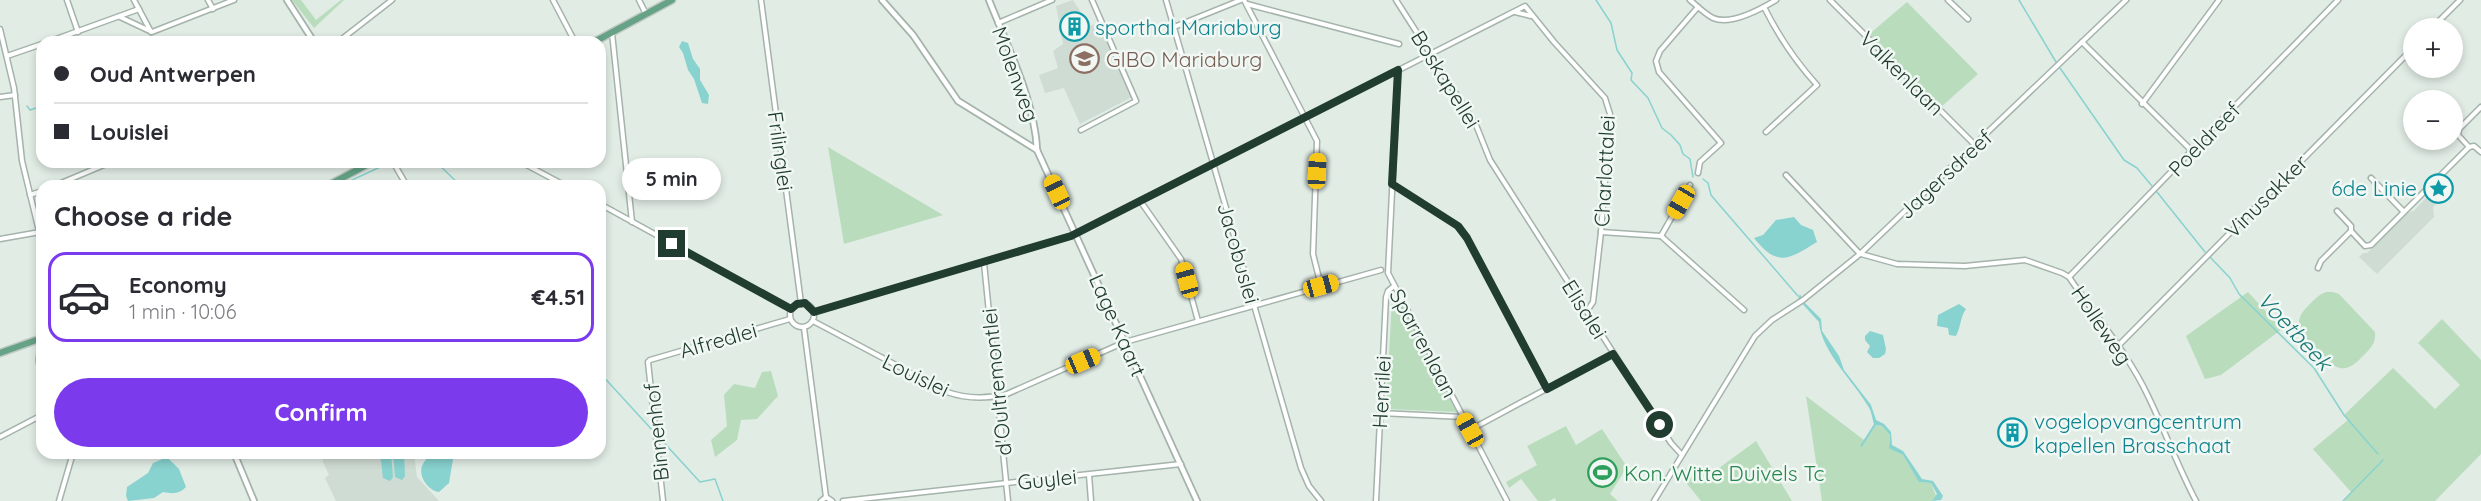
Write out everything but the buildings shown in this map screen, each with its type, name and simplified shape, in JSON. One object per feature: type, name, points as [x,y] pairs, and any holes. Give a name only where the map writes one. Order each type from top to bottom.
[{"type":"main road","points":[[605,36],[672,0]]},
{"type":"main road","points":[[338,180],[361,168]]},
{"type":"main road","points":[[0,353],[36,341]]},
{"type":"street","points":[[67,0],[78,32]]},
{"type":"street","points":[[134,0],[152,33]]},
{"type":"street","points":[[208,0],[213,9]]},
{"type":"street","points":[[120,17],[152,33],[234,0]]},
{"type":"street","points":[[287,0],[310,36]]},
{"type":"street","points":[[346,36],[392,0]]},
{"type":"street","points":[[553,0],[572,36]]},
{"type":"street","points":[[639,0],[646,14]]},
{"type":"street","name":"Frilinglei","points":[[761,0],[801,303]]},
{"type":"street","points":[[882,0],[913,35],[958,101],[1037,150]]},
{"type":"street","name":"Molenweg","points":[[989,0],[1032,110],[1038,137],[1037,150]]},
{"type":"street","points":[[998,23],[1052,0]]},
{"type":"street","points":[[1081,130],[1136,101],[1092,0]]},
{"type":"street","name":"Jacobuslei","points":[[1166,0],[1303,474],[1321,501]]},
{"type":"street","name":"Boskapellei","points":[[1396,0],[1476,124],[1490,160]]},
{"type":"street","points":[[1690,0],[1712,17],[1720,19],[1728,19],[1764,7],[1776,0]]},
{"type":"street","name":"Valkenlaan","points":[[1830,0],[1976,146]]},
{"type":"street","points":[[1948,0],[1968,19]]},
{"type":"street","name":"Jagersdreef","points":[[1654,501],[1755,336],[1772,320],[1801,301],[1860,254],[1976,146],[2126,0]]},
{"type":"street","points":[[2142,104],[2219,0]]},
{"type":"street","name":"Poeldreef","points":[[2069,277],[2338,0]]},
{"type":"street","points":[[2442,18],[2460,0]]},
{"type":"street","points":[[1174,27],[1244,1],[1399,44]]},
{"type":"street","points":[[1244,1],[1317,141],[1313,254],[1321,286]]},
{"type":"street","name":"Charlottalei","points":[[1514,12],[1525,6],[1528,13],[1605,98],[1610,114],[1593,302],[1587,311]]},
{"type":"street","points":[[1698,7],[1660,51],[1656,61],[1659,72],[1721,143],[1700,162],[1698,173]]},
{"type":"street","points":[[1764,7],[1777,34],[1817,85],[1766,132]]},
{"type":"street","points":[[66,36],[139,9]]},
{"type":"street","points":[[814,312],[1076,233],[1514,12]]},
{"type":"street","name":"Charlottalei","points":[[1514,12],[1528,13]]},
{"type":"street","points":[[0,29],[15,95],[22,161],[36,216]]},
{"type":"street","points":[[612,32],[632,222]]},
{"type":"street","points":[[2082,42],[2142,104],[2192,150]]},
{"type":"street","points":[[7,56],[36,46]]},
{"type":"street","name":"Vinusakker","points":[[2118,346],[2403,58]]},
{"type":"street","points":[[1398,70],[1392,184],[1458,226],[1467,238],[1547,389]]},
{"type":"street","points":[[0,97],[15,95]]},
{"type":"street","points":[[2469,147],[2458,135],[2459,129],[2481,107]]},
{"type":"street","points":[[2350,231],[2365,246],[2371,245],[2403,211],[2415,204],[2469,147],[2474,146],[2481,153]]},
{"type":"street","name":"Lage Kaart","points":[[1037,150],[1197,501]]},
{"type":"street","name":"Elisalei","points":[[1490,160],[1613,354],[1671,443],[1682,455]]},
{"type":"street","points":[[68,180],[97,168]]},
{"type":"street","points":[[532,168],[555,180]]},
{"type":"street","points":[[1786,175],[1860,254]]},
{"type":"street","points":[[2371,178],[2403,211]]},
{"type":"street","name":"Sparrenlaan","points":[[1392,184],[1388,268],[1394,286],[1508,501]]},
{"type":"street","points":[[1661,236],[1690,185]]},
{"type":"street","points":[[30,195],[36,193]]},
{"type":"street","points":[[1141,202],[1181,259],[1198,321]]},
{"type":"street","points":[[606,207],[791,309]]},
{"type":"street","points":[[2318,268],[2321,261],[2350,231],[2350,225],[2337,211]]},
{"type":"street","points":[[1601,232],[1661,236],[1743,310]]},
{"type":"street","points":[[0,239],[36,234]]},
{"type":"street","name":"Holleweg","points":[[1860,254],[1897,264],[1965,266],[2025,260],[2069,277],[2118,346],[2148,395],[2178,466],[2196,501]]},
{"type":"street","name":"d'Oultremontlei","points":[[984,262],[1008,501]]},
{"type":"street","name":"Louislei","points":[[813,321],[947,392],[972,398],[997,396],[1007,394],[1125,342],[1381,270]]},
{"type":"street","name":"Henrilei","points":[[1376,501],[1386,297],[1388,291],[1394,286]]},
{"type":"street","points":[[791,309],[801,303],[809,305],[814,312],[813,321],[804,328]]},
{"type":"street","points":[[791,309],[790,319],[795,326],[804,328]]},
{"type":"street","name":"Alfredlei","points":[[648,362],[790,319]]},
{"type":"street","points":[[804,328],[826,497],[832,501]]},
{"type":"street","points":[[1470,430],[1613,354]]},
{"type":"street","name":"Binnenhof","points":[[648,362],[663,501]]},
{"type":"street","name":"Sparrenlaan","points":[[1380,413],[1463,417]]},
{"type":"street","points":[[0,437],[36,418]]},
{"type":"street","points":[[59,501],[71,459]]},
{"type":"street","points":[[236,459],[254,501]]},
{"type":"street","name":"Guylei","points":[[843,501],[1180,464]]},
{"type":"street","points":[[1089,475],[1091,501]]},
{"type":"street","points":[[821,501],[826,497]]},
{"type":"shaded area","name":"GIBO Mariaburg","points":[[1073,0],[1090,26],[1099,22],[1132,97],[1080,124],[1064,88],[1045,93],[1039,75],[1058,68],[1053,51],[1063,44],[1056,6]]},
{"type":"shaded area","points":[[2433,190],[2442,199],[2433,207],[2434,217],[2377,274],[2359,257],[2367,253],[2407,213],[2414,211]]},
{"type":"shaded area","points":[[322,459],[415,459],[417,477],[439,501],[336,501],[325,478],[329,475]]},
{"type":"green space","points":[[292,0],[301,0],[316,20],[344,0],[314,28]]},
{"type":"green space","points":[[1907,2],[1978,74],[1941,107],[1866,37]]},
{"type":"green space","points":[[828,147],[943,215],[844,244]]},
{"type":"green space","points":[[2248,292],[2282,329],[2221,375],[2205,379],[2186,336]]},
{"type":"green space","points":[[2326,292],[2339,294],[2375,332],[2371,348],[2356,363],[2347,368],[2340,368],[2333,364],[2305,337],[2299,326],[2302,313],[2316,298]]},
{"type":"green space","points":[[1398,299],[1457,412],[1386,409],[1392,300]]},
{"type":"green space","points":[[2442,319],[2481,360],[2481,454],[2435,501],[2344,501],[2351,492],[2313,449],[2348,420],[2344,415],[2393,368],[2435,409],[2460,385],[2418,343]]},
{"type":"green space","points":[[771,371],[778,396],[757,419],[741,420],[737,440],[715,457],[711,440],[727,426],[724,395],[734,384],[755,388],[762,372]]},
{"type":"green space","points":[[1806,396],[1864,440],[1862,447],[1876,425],[1882,426],[1890,435],[1889,447],[1903,455],[1920,482],[1931,483],[1936,496],[1932,501],[1822,501]]},
{"type":"green space","points":[[1566,426],[1576,445],[1602,429],[1627,467],[1610,494],[1618,501],[1556,501],[1555,498],[1549,501],[1538,501],[1521,479],[1509,488],[1506,482],[1537,465],[1527,446]]},
{"type":"green space","points":[[1756,441],[1792,501],[1701,501],[1679,474],[1686,468],[1697,484]]},
{"type":"water","points":[[682,41],[688,43],[693,59],[700,69],[700,80],[709,95],[708,104],[702,103],[694,79],[688,70],[679,47]]},
{"type":"water","points":[[1794,217],[1801,225],[1813,230],[1817,242],[1798,253],[1783,258],[1769,253],[1754,238],[1763,235],[1776,220]]},
{"type":"water","points":[[1800,294],[1803,301],[1821,319],[1822,331],[1839,356],[1844,370],[1871,405],[1876,420],[1884,424],[1891,432],[1892,445],[1903,451],[1922,479],[1933,481],[1943,496],[1941,500],[1932,501],[1937,494],[1931,483],[1919,482],[1903,455],[1889,448],[1890,435],[1882,426],[1876,425],[1862,447],[1860,446],[1874,424],[1870,410],[1832,355],[1821,333],[1819,322],[1798,299]]},
{"type":"water","points":[[1959,304],[1966,309],[1956,336],[1949,335],[1948,328],[1937,326],[1938,315]]},
{"type":"water","points":[[1870,331],[1883,335],[1886,349],[1885,354],[1879,358],[1873,358],[1867,352],[1870,346],[1865,336]]},
{"type":"water","points":[[169,459],[179,469],[186,487],[176,493],[163,492],[154,498],[128,501],[127,487],[148,473],[153,463]]},
{"type":"water","points":[[381,459],[392,459],[393,477],[390,481],[383,478]]},
{"type":"water","points":[[394,459],[404,459],[405,476],[402,480],[395,477]]},
{"type":"water","points":[[426,459],[453,459],[449,483],[439,492],[428,486],[423,479],[421,470]]},
{"type":"waterway","points":[[1596,0],[1611,23],[1617,50],[1632,73],[1631,80],[1648,98],[1662,128],[1671,135],[1680,145],[1683,154],[1690,159],[1693,177]]},
{"type":"waterway","name":"Voetbeek","points":[[2019,0],[2056,62]]},
{"type":"waterway","name":"Voetbeek","points":[[2060,68],[2124,160],[2137,168],[2152,186]]},
{"type":"waterway","points":[[27,106],[30,110],[36,108]]},
{"type":"waterway","points":[[352,180],[378,168]]},
{"type":"waterway","points":[[442,168],[455,180]]},
{"type":"waterway","points":[[1703,179],[1708,183],[1711,195],[1798,296]]},
{"type":"waterway","name":"Voetbeek","points":[[2157,192],[2205,252]]},
{"type":"waterway","name":"Voetbeek","points":[[2210,257],[2230,278],[2239,294],[2314,368],[2344,415],[2378,454]]},
{"type":"waterway","points":[[606,380],[654,432]]},
{"type":"waterway","points":[[657,435],[700,482],[715,479],[723,501]]},
{"type":"waterway","name":"Voetbeek","points":[[2343,501],[2383,460]]},
{"type":"place","name":"sporthal Mariaburg","points":[[1074,27]]},
{"type":"place","name":"GIBO Mariaburg","points":[[1085,59]]},
{"type":"place","name":"6de Linie","points":[[2438,188]]},
{"type":"place","name":"vogelopvangcentrum kapellen Brasschaat","points":[[2013,433]]},
{"type":"place","name":"Kon. Witte Duivels Tc","points":[[1603,473]]},
{"type":"route","points":[[672,244],[791,309],[797,304],[805,303],[814,312],[1071,236],[1398,70],[1392,184],[1458,226],[1467,238],[1547,389],[1613,354],[1660,425]]}]
